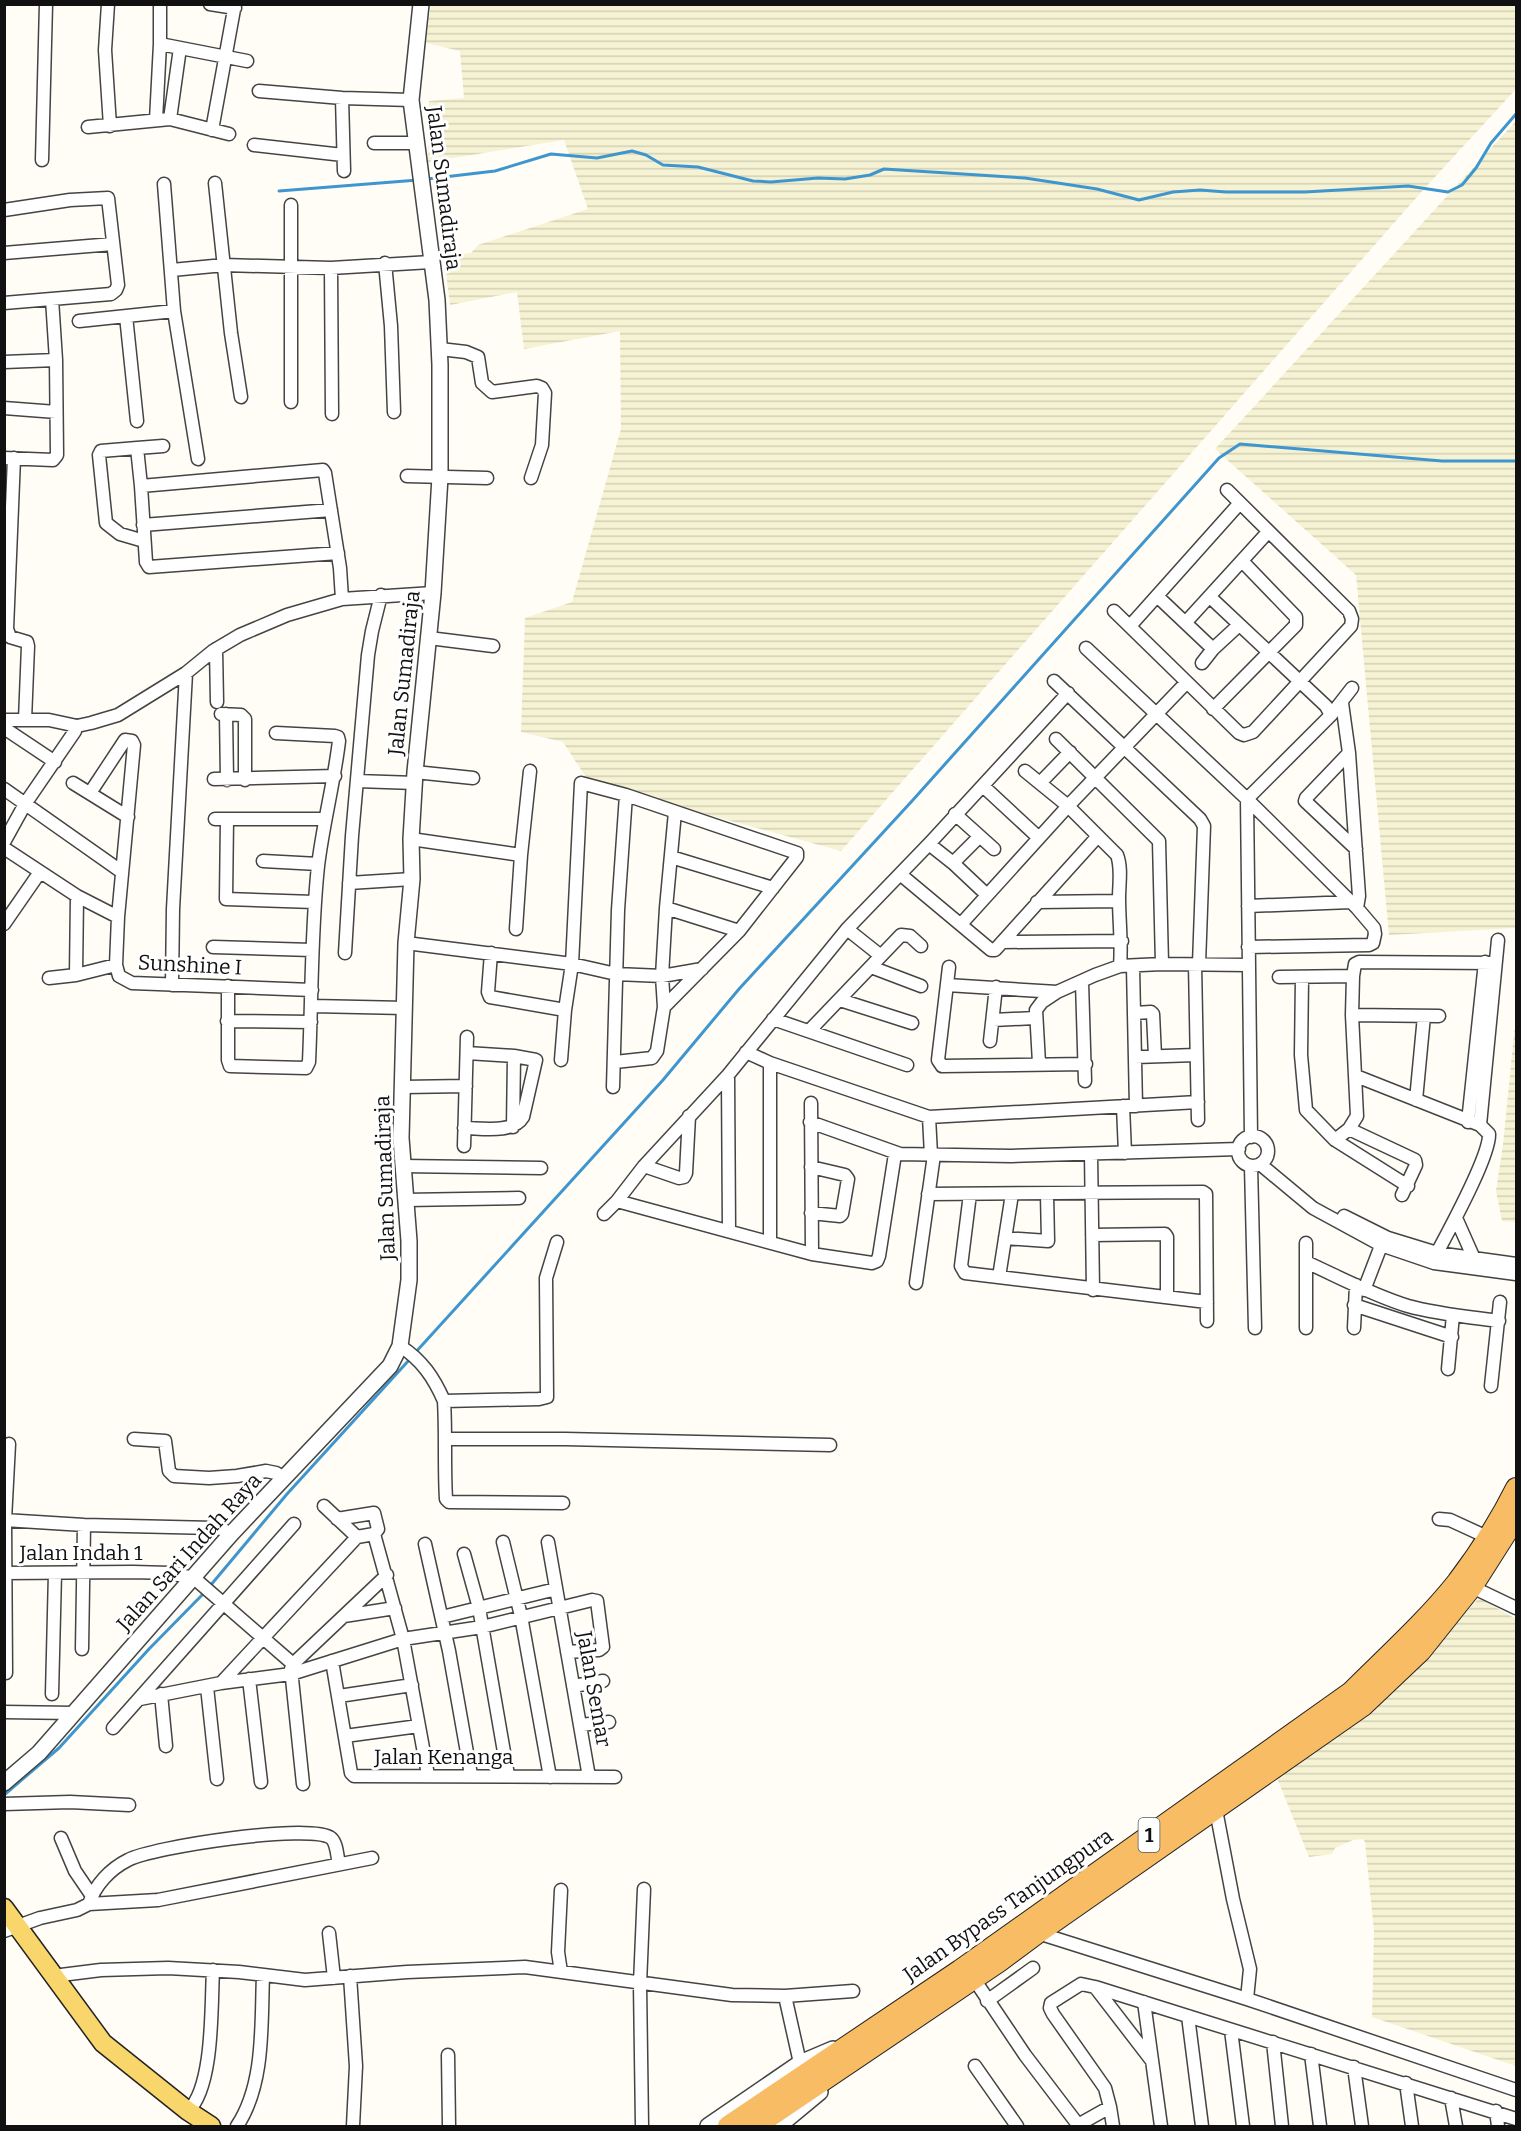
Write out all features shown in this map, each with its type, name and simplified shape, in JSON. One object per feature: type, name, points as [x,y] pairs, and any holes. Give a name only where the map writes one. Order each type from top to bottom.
[{"type":"highway","name":"Jalan Bypass Tanjungpura","points":[[756,2127],[960,1970],[1351,1692],[1456,1582],[1488,1537],[1516,1488]]},
{"type":"highway","name":"Jalan Bypass Tanjungpura","points":[[728,2127],[974,1979],[1363,1707],[1421,1651],[1472,1587],[1516,1518]]},
{"type":"main road","points":[[4,1908],[11,1928],[52,1976],[103,2043],[211,2127]]},
{"type":"street","points":[[42,160],[46,4]]},
{"type":"street","points":[[108,4],[105,50],[110,126]]},
{"type":"street","points":[[156,120],[160,4]]},
{"type":"street","points":[[210,4],[235,6],[212,130]]},
{"type":"street","name":"Jalan Sumadiraja","points":[[405,1349],[409,1280],[402,1166],[406,943],[412,879],[411,839],[415,777],[433,593],[440,477],[440,349],[437,300],[411,100],[421,4]]},
{"type":"street","points":[[160,44],[247,61]]},
{"type":"street","points":[[170,119],[180,48]]},
{"type":"street","points":[[259,91],[342,98],[411,100]]},
{"type":"street","points":[[342,98],[344,171]]},
{"type":"street","points":[[88,127],[170,119],[229,134]]},
{"type":"street","points":[[374,143],[416,143]]},
{"type":"street","points":[[254,145],[343,155]]},
{"type":"street","points":[[215,183],[231,333],[241,397]]},
{"type":"street","points":[[164,184],[174,311],[198,459]]},
{"type":"street","points":[[4,210],[52,202],[108,198],[118,285],[116,291],[111,294],[4,303]]},
{"type":"street","points":[[291,205],[291,402]]},
{"type":"street","points":[[4,253],[113,244]]},
{"type":"street","points":[[172,270],[224,265],[331,268],[431,262]]},
{"type":"street","points":[[385,263],[391,326],[394,412]]},
{"type":"street","points":[[331,268],[332,414]]},
{"type":"street","points":[[25,720],[28,646],[27,642],[10,637],[7,629],[9,458],[53,460],[57,455],[56,360],[52,299]]},
{"type":"street","points":[[79,321],[174,311]]},
{"type":"street","points":[[126,316],[138,421]]},
{"type":"street","points":[[440,349],[466,352],[478,357],[482,383],[492,392],[537,386],[542,388],[545,393],[542,445],[531,478]]},
{"type":"street","points":[[4,362],[56,360]]},
{"type":"street","points":[[4,408],[56,412]]},
{"type":"street","points":[[144,541],[120,534],[106,523],[99,455],[101,451],[163,446]]},
{"type":"street","points":[[137,448],[142,525],[146,562],[149,567],[338,553]]},
{"type":"street","points":[[141,486],[319,469],[325,474],[338,553],[342,599]]},
{"type":"street","points":[[407,476],[487,478]]},
{"type":"street","points":[[1113,611],[1239,733],[1248,735],[1253,732],[1351,626],[1352,618],[1349,611],[1227,490]]},
{"type":"street","points":[[1130,626],[1239,504]]},
{"type":"street","points":[[142,525],[331,510]]},
{"type":"street","points":[[1186,622],[1268,532]]},
{"type":"street","points":[[1213,709],[1270,654],[1298,621],[1296,616],[1242,561]]},
{"type":"street","points":[[4,720],[49,720],[77,726],[91,723],[118,715],[186,673],[216,649],[240,635],[287,615],[342,599],[433,593]]},
{"type":"street","points":[[345,953],[368,655],[381,596]]},
{"type":"street","points":[[1157,596],[1213,649]]},
{"type":"street","points":[[1210,597],[1326,706],[1331,715]]},
{"type":"street","points":[[1202,663],[1213,649],[1239,625]]},
{"type":"street","points":[[429,638],[493,646]]},
{"type":"street","points":[[1086,648],[1247,799],[1354,905],[1374,928],[1375,939],[1369,945],[1248,947]]},
{"type":"street","points":[[216,649],[221,710],[221,780],[335,776]]},
{"type":"street","points":[[172,985],[173,909],[186,673]]},
{"type":"street","points":[[1054,681],[1125,746],[1200,819],[1204,826],[1197,964],[1198,1120]]},
{"type":"street","points":[[962,923],[1095,777],[1186,683]]},
{"type":"street","points":[[1251,1137],[1247,799],[1331,715],[1352,688]]},
{"type":"street","points":[[604,1214],[644,1166],[728,1075],[848,929],[1068,693]]},
{"type":"street","points":[[1342,703],[1349,753],[1359,896],[1354,905]]},
{"type":"street","points":[[221,710],[245,719],[245,780]]},
{"type":"street","points":[[4,728],[55,762]]},
{"type":"street","points":[[4,842],[75,730]]},
{"type":"street","points":[[228,986],[227,1021],[230,1066],[303,1069],[308,1066],[312,1006],[314,902],[324,819],[335,776],[338,737],[276,733]]},
{"type":"street","points":[[1056,739],[1160,841],[1162,964]]},
{"type":"street","name":"Sunshine I","points":[[90,793],[125,740],[132,741],[134,745],[118,917],[116,965],[119,976],[127,981],[172,985],[312,990]]},
{"type":"street","points":[[1040,783],[1070,752]]},
{"type":"street","points":[[1349,753],[1305,801],[1356,849]]},
{"type":"street","points":[[516,929],[530,771]]},
{"type":"street","points":[[1025,771],[1068,806],[1119,859],[1122,941],[1134,1013],[1136,1106]]},
{"type":"street","points":[[357,781],[415,777],[473,778]]},
{"type":"street","points":[[73,783],[128,817]]},
{"type":"street","points":[[561,1060],[572,964],[580,785],[584,783],[796,851],[796,857],[739,931],[664,1007]]},
{"type":"street","points":[[983,786],[1039,838]]},
{"type":"street","points":[[4,789],[122,872]]},
{"type":"street","points":[[613,1087],[616,974],[626,795]]},
{"type":"street","points":[[615,1062],[652,1058],[655,1054],[664,1007],[662,976],[675,812]]},
{"type":"street","points":[[956,814],[994,849]]},
{"type":"street","points":[[314,902],[226,899],[221,819],[324,819]]},
{"type":"street","points":[[900,874],[962,923],[991,950],[998,948],[1098,836]]},
{"type":"street","points":[[953,863],[979,837]]},
{"type":"street","points":[[411,839],[521,855]]},
{"type":"street","points":[[929,844],[987,895]]},
{"type":"street","points":[[4,848],[76,896],[118,917]]},
{"type":"street","points":[[671,858],[773,888]]},
{"type":"street","points":[[263,861],[318,864]]},
{"type":"street","points":[[4,924],[9,911],[40,872]]},
{"type":"street","points":[[349,883],[412,879]]},
{"type":"street","points":[[76,896],[76,975]]},
{"type":"street","points":[[1037,902],[1119,901]]},
{"type":"street","points":[[1248,906],[1354,905]]},
{"type":"street","points":[[666,908],[739,931]]},
{"type":"street","points":[[848,929],[881,956]]},
{"type":"street","points":[[810,1030],[901,935],[910,936],[921,946]]},
{"type":"street","points":[[1474,1123],[1490,963],[1498,940]]},
{"type":"street","points":[[1002,942],[1122,941]]},
{"type":"street","points":[[406,943],[572,964],[616,974],[662,976],[702,969]]},
{"type":"street","points":[[213,947],[312,950]]},
{"type":"street","points":[[491,953],[488,992],[490,997],[565,1010]]},
{"type":"street","points":[[1335,1140],[1349,1129],[1357,1116],[1352,1015],[1355,964],[1359,962],[1490,963]]},
{"type":"street","points":[[1039,1063],[1035,1018],[1039,1005],[1057,992],[1127,967],[1162,964],[1249,965]]},
{"type":"street","points":[[49,978],[76,975],[116,965]]},
{"type":"street","points":[[871,967],[921,986]]},
{"type":"street","points":[[950,967],[938,1060],[942,1066],[1086,1064]]},
{"type":"street","points":[[1279,977],[1353,976]]},
{"type":"street","points":[[1302,978],[1301,1055],[1305,1107],[1308,1113],[1335,1140],[1405,1190],[1416,1165],[1415,1160],[1349,1129]]},
{"type":"street","points":[[1082,982],[1085,1081]]},
{"type":"street","points":[[947,985],[1057,992]]},
{"type":"street","points":[[990,1041],[996,987]]},
{"type":"street","points":[[840,1000],[912,1023]]},
{"type":"street","points":[[312,1006],[405,1008]]},
{"type":"street","points":[[1134,1013],[1151,1012],[1154,1014],[1155,1056]]},
{"type":"street","points":[[1352,1015],[1439,1016]]},
{"type":"street","points":[[1416,1100],[1424,1016]]},
{"type":"street","points":[[993,1020],[1035,1018]]},
{"type":"street","points":[[773,1019],[908,1065]]},
{"type":"street","points":[[227,1021],[311,1022]]},
{"type":"street","points":[[464,1146],[467,1037]]},
{"type":"street","points":[[746,1052],[771,1063],[930,1117],[1198,1102]]},
{"type":"street","points":[[464,1128],[513,1127],[523,1118],[536,1060],[467,1053]]},
{"type":"street","points":[[1135,1057],[1196,1055]]},
{"type":"street","points":[[513,1127],[514,1056]]},
{"type":"street","points":[[770,1242],[771,1063]]},
{"type":"street","points":[[728,1075],[729,1231]]},
{"type":"street","points":[[1356,1076],[1474,1123],[1489,1134],[1489,1140],[1456,1218],[1437,1253]]},
{"type":"street","points":[[403,1087],[465,1086]]},
{"type":"street","points":[[811,1103],[812,1254]]},
{"type":"street","points":[[1123,1107],[1125,1153]]},
{"type":"street","points":[[644,1166],[680,1178],[684,1177],[689,1116]]},
{"type":"street","points":[[916,1283],[932,1155],[930,1117]]},
{"type":"street","points":[[810,1122],[895,1154],[1091,1154],[1239,1149]]},
{"type":"street","points":[[1255,1328],[1259,1163],[1268,1150],[1264,1141],[1251,1137],[1243,1141],[1239,1149],[1243,1162],[1259,1163],[1315,1201],[1383,1241],[1434,1263],[1516,1264]]},
{"type":"street","points":[[617,1201],[812,1254],[872,1263],[877,1262],[895,1154]]},
{"type":"street","points":[[1091,1154],[1093,1290]]},
{"type":"street","points":[[402,1166],[541,1168]]},
{"type":"street","points":[[811,1167],[845,1175],[848,1179],[843,1214],[840,1216],[811,1213]]},
{"type":"street","points":[[928,1194],[1204,1192],[1207,1321]]},
{"type":"street","points":[[970,1194],[962,1270],[965,1273],[1207,1302]]},
{"type":"street","points":[[999,1277],[1012,1194]]},
{"type":"street","points":[[1005,1238],[1048,1241],[1047,1194]]},
{"type":"street","points":[[405,1200],[519,1198]]},
{"type":"street","points":[[1456,1218],[1476,1264]]},
{"type":"street","points":[[1092,1235],[1165,1234],[1167,1237],[1167,1297]]},
{"type":"street","points":[[1383,1241],[1516,1274]]},
{"type":"street","points":[[1354,1328],[1354,1305],[1383,1241]]},
{"type":"street","points":[[444,1401],[547,1397],[546,1278],[556,1242]]},
{"type":"street","points":[[1306,1243],[1306,1328]]},
{"type":"street","points":[[1306,1262],[1360,1288],[1407,1306],[1499,1321]]},
{"type":"street","points":[[1491,1386],[1500,1302]]},
{"type":"street","points":[[1354,1305],[1452,1337]]},
{"type":"street","points":[[1448,1369],[1453,1315]]},
{"type":"street","points":[[405,1349],[420,1360],[444,1401],[446,1499],[449,1502],[563,1503]]},
{"type":"street","name":"Jalan Sari Indah Raya","points":[[4,1783],[39,1753],[196,1580],[231,1534],[405,1349]]},
{"type":"street","points":[[446,1438],[830,1445]]},
{"type":"street","points":[[134,1439],[165,1441],[169,1470],[174,1476],[209,1478],[266,1471],[285,1478]]},
{"type":"street","points":[[6,1673],[5,1520],[9,1444]]},
{"type":"street","points":[[324,1506],[357,1537]]},
{"type":"street","points":[[221,1683],[357,1537],[374,1534],[378,1529],[374,1513],[337,1519]]},
{"type":"street","points":[[1439,1519],[1450,1520],[1488,1537]]},
{"type":"street","points":[[5,1520],[84,1525],[214,1528],[231,1534]]},
{"type":"street","points":[[113,1728],[140,1699],[218,1601],[294,1524]]},
{"type":"street","points":[[82,1649],[84,1525]]},
{"type":"street","points":[[374,1534],[403,1639],[428,1775]]},
{"type":"street","points":[[502,1542],[521,1616],[550,1777]]},
{"type":"street","name":"Jalan Semar","points":[[548,1542],[590,1777]]},
{"type":"street","points":[[424,1544],[442,1617],[471,1775]]},
{"type":"street","points":[[464,1554],[483,1627],[508,1775]]},
{"type":"street","name":"Jalan Indah 1","points":[[5,1573],[85,1571],[170,1573],[196,1580]]},
{"type":"street","points":[[52,1694],[55,1573]]},
{"type":"street","points":[[292,1669],[387,1575]]},
{"type":"street","points":[[196,1580],[262,1638],[292,1669],[303,1784]]},
{"type":"street","points":[[1472,1587],[1516,1608]]},
{"type":"street","points":[[442,1617],[556,1589]]},
{"type":"street","points":[[140,1699],[221,1683],[249,1680],[332,1661],[403,1639],[483,1627],[592,1600],[598,1603],[603,1647],[599,1650],[567,1652]]},
{"type":"street","points":[[344,1616],[395,1608]]},
{"type":"street","name":"Jalan Kenanga","points":[[332,1661],[351,1773],[354,1776],[615,1777]]},
{"type":"street","points":[[249,1680],[261,1782]]},
{"type":"street","points":[[573,1686],[603,1681]]},
{"type":"street","points":[[339,1696],[412,1685]]},
{"type":"street","points":[[207,1687],[217,1779]]},
{"type":"street","points":[[161,1694],[166,1746]]},
{"type":"street","points":[[4,1712],[74,1713]]},
{"type":"street","points":[[580,1725],[609,1722]]},
{"type":"street","points":[[345,1736],[419,1726]]},
{"type":"street","points":[[4,1804],[12,1806],[70,1802],[129,1805]]},
{"type":"street","points":[[1216,1810],[1233,1899],[1251,1969],[1247,1999]]},
{"type":"street","points":[[11,1928],[78,1910],[91,1900],[106,1876],[134,1857],[226,1838],[288,1834],[324,1835],[332,1838],[339,1864]]},
{"type":"street","points":[[61,1838],[91,1900]]},
{"type":"street","points":[[91,1900],[158,1900],[372,1858]]},
{"type":"street","points":[[642,2127],[640,1984],[644,1889]]},
{"type":"street","points":[[561,1890],[558,1952],[561,1971]]},
{"type":"street","points":[[329,1933],[334,1978]]},
{"type":"street","points":[[1038,1933],[1247,1999],[1516,2090]]},
{"type":"street","points":[[999,1962],[1012,1983]]},
{"type":"street","points":[[52,1976],[144,1968],[213,1970],[293,1979],[525,1967],[732,1995],[785,1996],[853,1991]]},
{"type":"street","points":[[987,2001],[1034,1968]]},
{"type":"street","points":[[188,2111],[200,2094],[207,2061],[213,1970]]},
{"type":"street","points":[[237,2127],[247,2112],[256,2083],[263,1975]]},
{"type":"street","points":[[350,1976],[356,2066],[353,2127]]},
{"type":"street","points":[[974,1979],[987,2001],[1078,2126],[1110,2107]]},
{"type":"street","points":[[1113,2127],[1105,2088],[1050,2008],[1051,2003],[1081,1984],[1516,2119]]},
{"type":"street","points":[[1095,1987],[1152,2061]]},
{"type":"street","points":[[785,1996],[800,2063]]},
{"type":"street","points":[[1144,2002],[1161,2127]]},
{"type":"street","points":[[1188,2016],[1202,2127]]},
{"type":"street","points":[[1232,2030],[1243,2127]]},
{"type":"street","points":[[1273,2042],[1282,2127]]},
{"type":"street","name":"Jalan Bypass Tanjungpura","points":[[708,2127],[800,2063],[864,2045]]},
{"type":"street","name":"Jalan Bypass Tanjungpura","points":[[779,2127],[864,2045]]},
{"type":"street","points":[[1311,2054],[1320,2127]]},
{"type":"street","points":[[448,2055],[450,2127]]},
{"type":"street","points":[[975,2066],[1017,2127]]},
{"type":"street","points":[[1354,2067],[1362,2127]]},
{"type":"street","points":[[1406,2083],[1412,2127]]},
{"type":"street","points":[[1451,2098],[1456,2127]]},
{"type":"street","points":[[1496,2111],[1498,2127]]},
{"type":"shaded area","points":[[431,4],[1516,4],[1516,89],[1424,189],[841,851],[589,782],[563,742],[521,732],[525,618],[572,602],[621,429],[620,331],[524,349],[517,292],[450,305],[444,256],[471,253],[478,245],[588,209],[564,140],[428,162],[429,101],[464,98],[460,51],[426,43]]},
{"type":"shaded area","points":[[1516,121],[1516,928],[1389,935],[1356,575],[1215,449]]},
{"type":"shaded area","points":[[1516,1014],[1516,1222],[1502,1221],[1496,1191]]},
{"type":"shaded area","points":[[1479,1598],[1516,1619],[1516,2066],[1372,2017],[1374,1931],[1365,1842],[1363,1839],[1353,1840],[1335,1848],[1332,1854],[1309,1857],[1277,1778],[1370,1714],[1430,1653]]},
{"type":"waterway","points":[[427,179],[495,171],[551,154],[597,158],[632,151],[646,155],[663,165],[698,167],[753,181],[771,182],[818,178],[845,179],[870,175],[884,169],[1025,178],[1097,189],[1139,200],[1173,192],[1200,190],[1305,192],[1408,186],[1448,192],[1462,185],[1476,168],[1491,143],[1516,114]]},
{"type":"waterway","points":[[279,191],[418,180]]},
{"type":"waterway","points":[[414,1354],[663,1080],[739,989],[912,801],[1219,458],[1240,444],[1442,461],[1516,461]]},
{"type":"waterway","points":[[210,1586],[287,1494],[410,1359]]},
{"type":"waterway","points":[[4,1795],[59,1748],[149,1649],[206,1591]]}]
